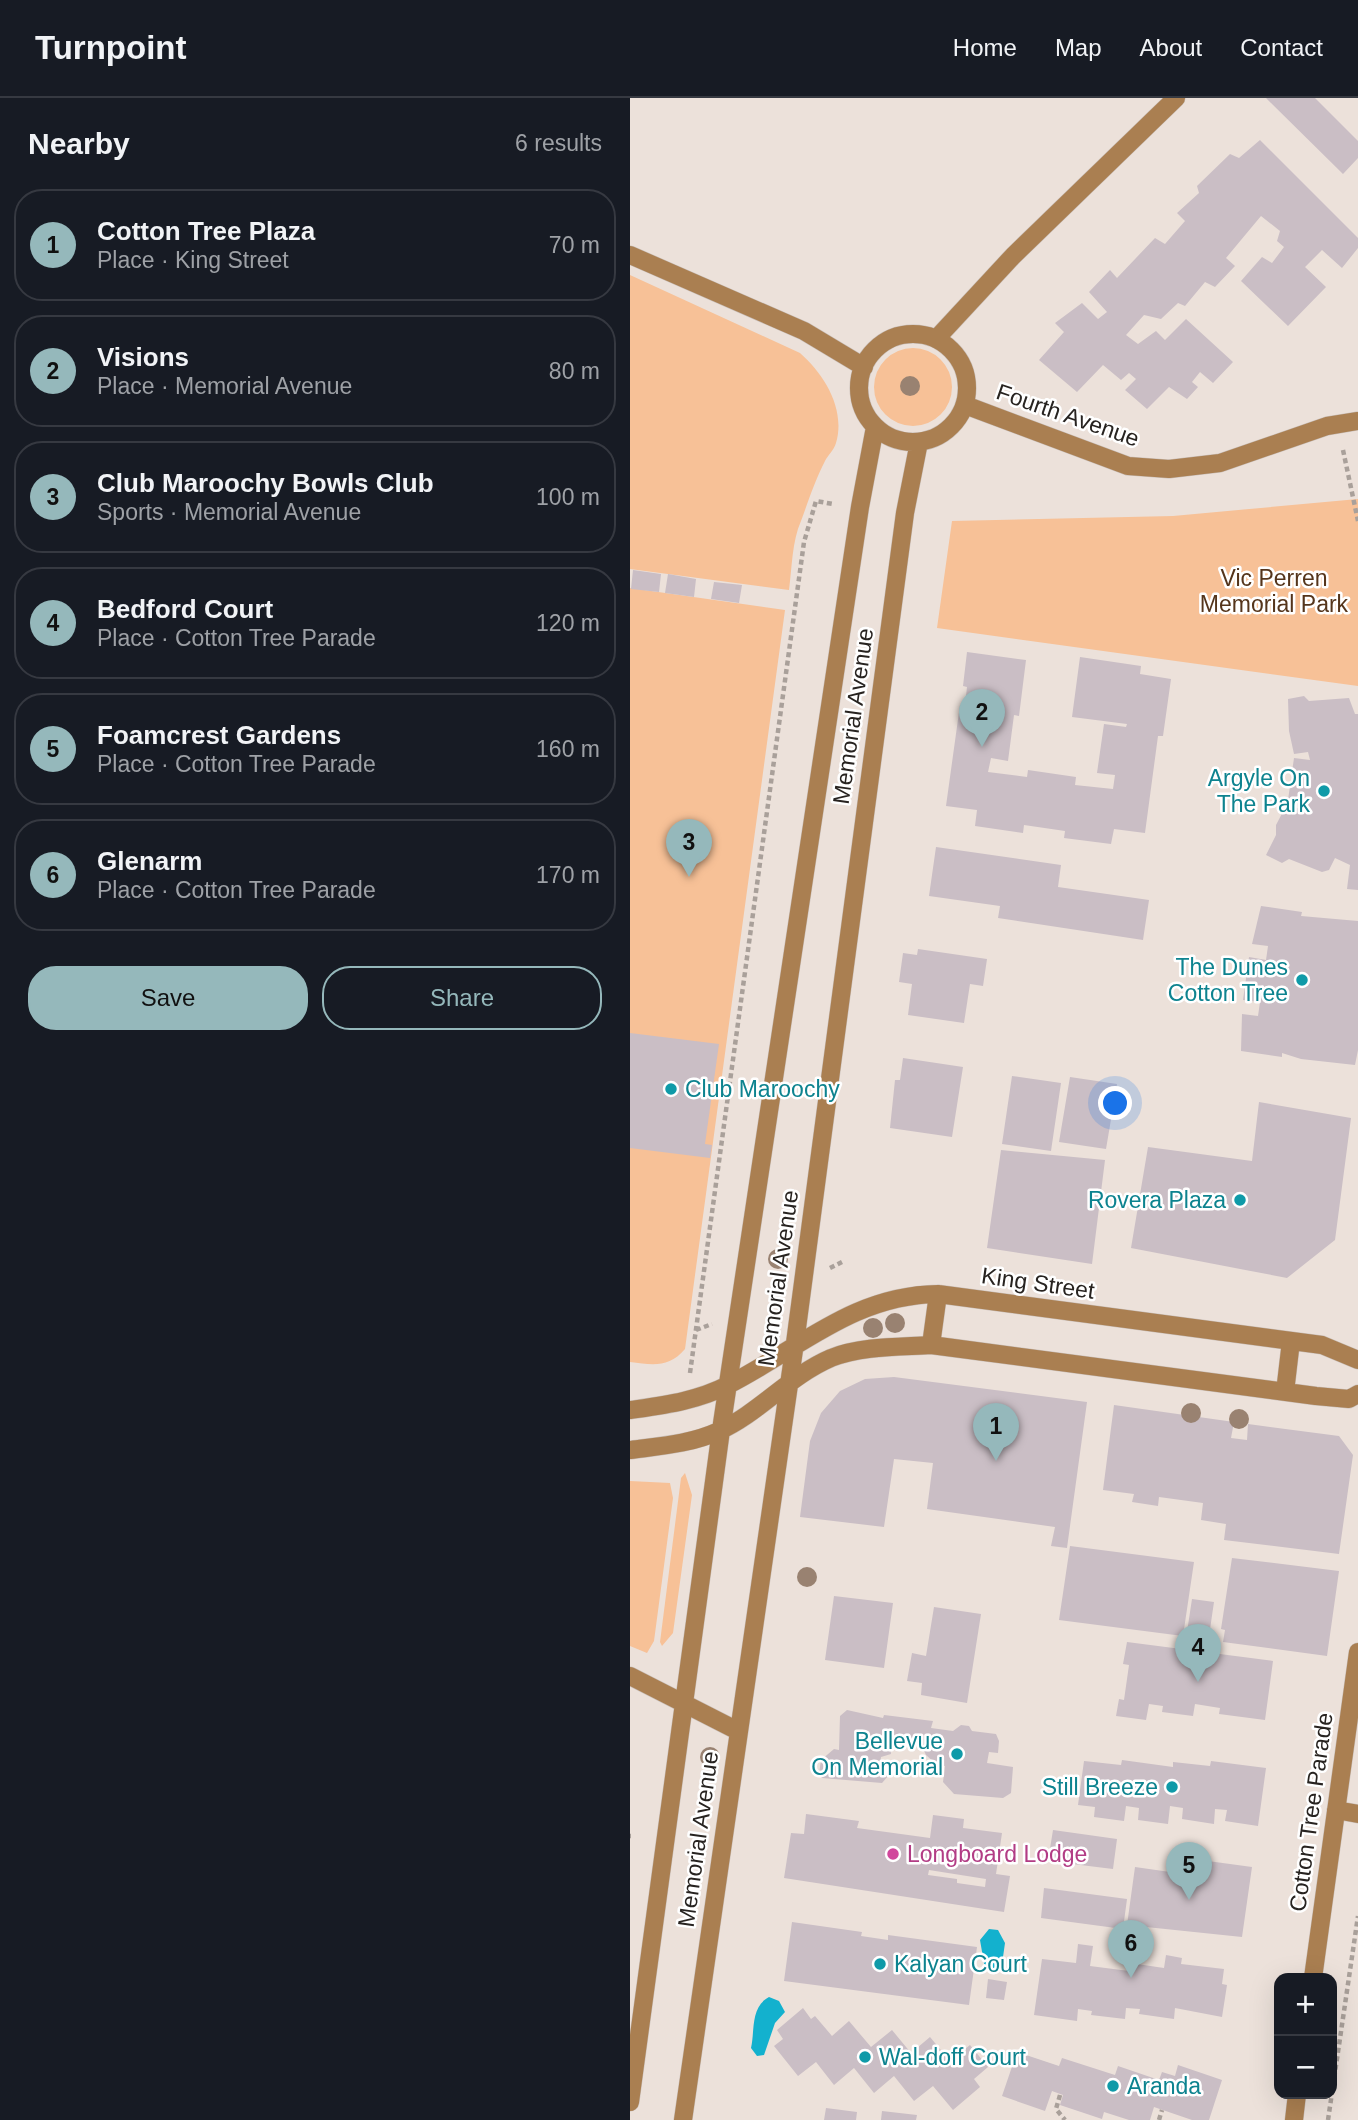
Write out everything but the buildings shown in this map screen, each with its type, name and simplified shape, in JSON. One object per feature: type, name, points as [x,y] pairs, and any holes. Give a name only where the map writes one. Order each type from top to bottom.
[{"type":"street","points":[[936,339],[1013,256],[1176,98]]},
{"type":"street","points":[[630,255],[804,331],[864,367]]},
{"type":"street","points":[[920,335],[936,339],[960,360],[965,374],[965,405],[947,430],[934,438],[919,442],[897,439],[876,427],[860,399],[860,382],[864,367],[873,352],[887,342],[903,336],[920,335]]},
{"type":"street","name":"Fourth Avenue","points":[[965,405],[1128,466],[1169,469],[1220,463],[1326,426],[1358,421]]},
{"type":"street","name":"Memorial Avenue","points":[[630,2102],[721,1430],[858,521],[876,427]]},
{"type":"street","name":"Memorial Avenue","points":[[683,2120],[795,1343],[905,513],[919,442]]},
{"type":"street","name":"King Street","points":[[630,1410],[685,1402],[729,1385],[795,1343],[854,1312],[916,1294],[938,1294],[1322,1345],[1358,1360]]},
{"type":"street","points":[[931,1345],[938,1294]]},
{"type":"street","points":[[1285,1392],[1292,1341]]},
{"type":"street","points":[[630,1450],[681,1443],[721,1430],[788,1383],[832,1357],[873,1349],[931,1345],[1285,1392],[1349,1399],[1358,1394]]},
{"type":"street","name":"Cotton Tree Parade","points":[[1314,1973],[1358,1652]]},
{"type":"street","points":[[630,1676],[738,1731]]},
{"type":"street","points":[[1336,1810],[1358,1814]]},
{"type":"street","points":[[1294,2120],[1296,2099]]},
{"type":"path","points":[[1343,450],[1358,521]]},
{"type":"path","points":[[688,1381],[804,542],[816,501],[833,504]]},
{"type":"path","points":[[1328,2120],[1358,1916]]},
{"type":"path","points":[[1060,2095],[1056,2109],[1065,2120]]},
{"type":"path","points":[[1159,2120],[1162,2110]]},
{"type":"green space","points":[[630,275],[800,353],[817,371],[831,393],[838,418],[836,443],[818,475],[798,529],[789,590],[630,569]]},
{"type":"green space","points":[[913,348],[928,351],[941,359],[949,372],[952,387],[949,402],[941,415],[928,423],[913,426],[898,423],[885,415],[877,402],[874,387],[877,372],[885,359],[898,351]]},
{"type":"green space","name":"Vic Perren Memorial Park","points":[[1358,499],[1358,686],[937,628],[952,521],[1173,516]]},
{"type":"green space","points":[[630,588],[785,610],[685,1349],[673,1359],[660,1364],[630,1362]]},
{"type":"green space","points":[[685,1473],[692,1495],[673,1633],[662,1646],[660,1642],[681,1478]]},
{"type":"green space","points":[[630,1481],[670,1483],[673,1498],[654,1641],[647,1653],[630,1646]]},
{"type":"water","points":[[989,1929],[998,1930],[1005,1943],[1002,1964],[993,1972],[985,1969],[980,1940]]},
{"type":"water","points":[[769,1997],[779,2001],[785,2012],[775,2023],[764,2055],[757,2056],[751,2048],[754,2020],[759,2007]]},
{"type":"place","name":"Visions","points":[[982,747]]},
{"type":"place","name":"Argyle On The Park","points":[[1324,791]]},
{"type":"place","name":"Club Maroochy Bowls Club","points":[[689,877]]},
{"type":"place","name":"The Dunes Cotton Tree","points":[[1302,980]]},
{"type":"place","name":"Club Maroochy","points":[[671,1089]]},
{"type":"place","name":"Rovera Plaza","points":[[1240,1200]]},
{"type":"place","name":"Cotton Tree Plaza","points":[[996,1461]]},
{"type":"place","name":"Bedford Court","points":[[1198,1682]]},
{"type":"place","name":"Bellevue On Memorial","points":[[957,1754]]},
{"type":"place","name":"Still Breeze","points":[[1172,1787]]},
{"type":"place","name":"Longboard Lodge","points":[[893,1854]]},
{"type":"place","name":"Foamcrest Gardens","points":[[1189,1900]]},
{"type":"place","name":"Kalyan Court","points":[[880,1964]]},
{"type":"place","name":"Glenarm","points":[[1131,1978]]},
{"type":"place","name":"Wal-doff Court","points":[[865,2057]]},
{"type":"place","name":"Aranda","points":[[1113,2086]]}]
